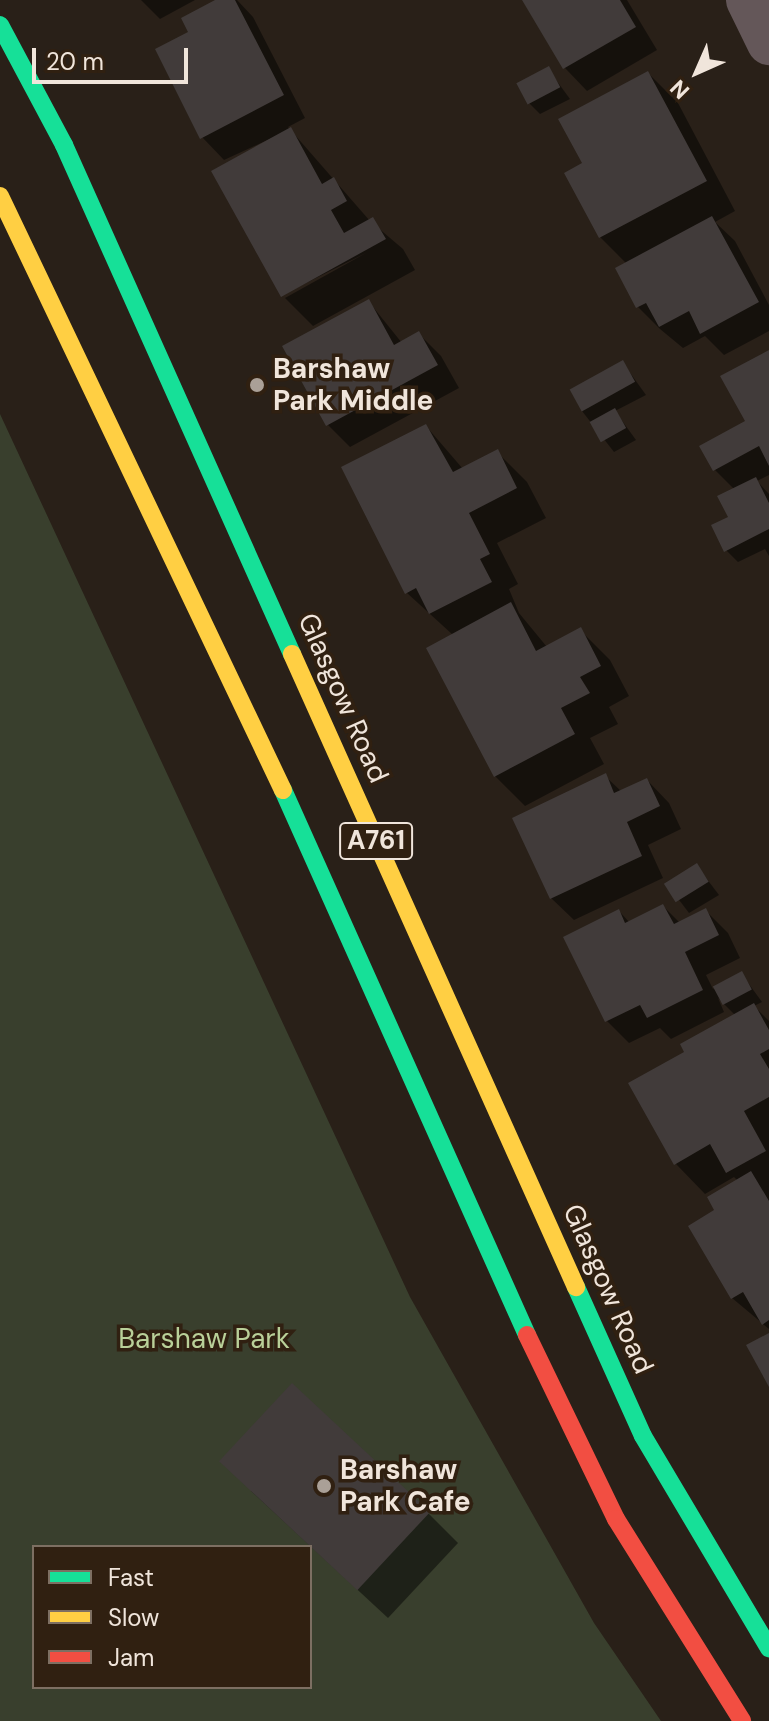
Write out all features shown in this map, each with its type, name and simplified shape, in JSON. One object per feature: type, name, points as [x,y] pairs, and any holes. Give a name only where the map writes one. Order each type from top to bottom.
[{"type":"main road","name":"Glasgow Road","points":[[0,25],[70,160],[643,1436],[769,1648]]},
{"type":"main road","name":"A761","points":[[0,196],[268,756],[509,1298],[610,1506],[676,1623],[742,1721]]},
{"type":"street","points":[[748,0],[769,43]]},
{"type":"green space","name":"Barshaw Park","points":[[0,414],[410,1297],[594,1623],[661,1721],[0,1721]]},
{"type":"building","points":[[215,0],[235,0],[284,95],[200,139],[155,49],[188,32],[181,18]]},
{"type":"building","points":[[522,0],[620,0],[636,27],[563,69]]},
{"type":"building","points":[[549,66],[560,87],[528,105],[516,83]]},
{"type":"building","points":[[648,71],[707,181],[599,238],[564,173],[582,163],[558,119]]},
{"type":"building","points":[[291,127],[322,184],[334,177],[347,201],[331,210],[344,233],[373,217],[386,239],[281,297],[211,171]]},
{"type":"building","points":[[712,216],[759,302],[700,334],[689,311],[659,327],[646,303],[636,308],[615,268]]},
{"type":"building","points":[[369,299],[394,345],[419,331],[438,365],[326,426],[282,346]]},
{"type":"building","points":[[769,350],[769,466],[759,446],[713,471],[699,446],[745,421],[720,376]]},
{"type":"building","points":[[623,360],[635,382],[582,411],[570,390]]},
{"type":"building","points":[[615,408],[626,428],[601,442],[590,422]]},
{"type":"building","points":[[426,424],[453,472],[498,449],[517,488],[469,513],[490,554],[480,559],[492,582],[429,614],[416,588],[405,594],[341,467]]},
{"type":"building","points":[[756,477],[769,503],[769,529],[724,552],[711,525],[728,517],[717,496]]},
{"type":"building","points":[[511,602],[536,651],[581,627],[601,666],[580,677],[590,693],[561,708],[575,734],[494,777],[426,648]]},
{"type":"building","points":[[606,773],[614,793],[647,778],[660,806],[627,822],[642,856],[550,899],[512,818]]},
{"type":"building","points":[[697,863],[709,882],[676,902],[664,884]]},
{"type":"building","points":[[663,904],[674,924],[706,908],[719,935],[685,952],[703,990],[647,1018],[640,1005],[605,1022],[563,937],[619,909],[625,923]]},
{"type":"building","points":[[742,971],[752,990],[723,1005],[713,986]]},
{"type":"building","points":[[754,1003],[769,1030],[769,1049],[760,1054],[769,1069],[769,1097],[744,1111],[766,1151],[726,1173],[710,1144],[674,1165],[628,1083],[684,1052],[680,1044]]},
{"type":"building","points":[[751,1171],[769,1201],[769,1320],[762,1325],[743,1292],[731,1299],[688,1226],[714,1210],[707,1197]]},
{"type":"building","points":[[769,1333],[769,1387],[746,1345]]},
{"type":"building","name":"Barshaw Park Cafe","points":[[292,1383],[430,1512],[357,1590],[219,1461]]},
{"type":"traffic: fast","points":[[0,25],[64,145],[292,654]]},
{"type":"traffic: fast","points":[[283,790],[527,1335]]},
{"type":"traffic: fast","points":[[576,1287],[643,1436],[769,1648]]},
{"type":"traffic: slow","points":[[0,196],[283,790]]},
{"type":"traffic: slow","points":[[292,654],[576,1287]]},
{"type":"traffic: jam","points":[[527,1335],[616,1519],[742,1721]]},
{"type":"place","name":"Barshaw Park Middle","points":[[257,385]]},
{"type":"place","name":"Barshaw Park Cafe","points":[[324,1486]]}]
